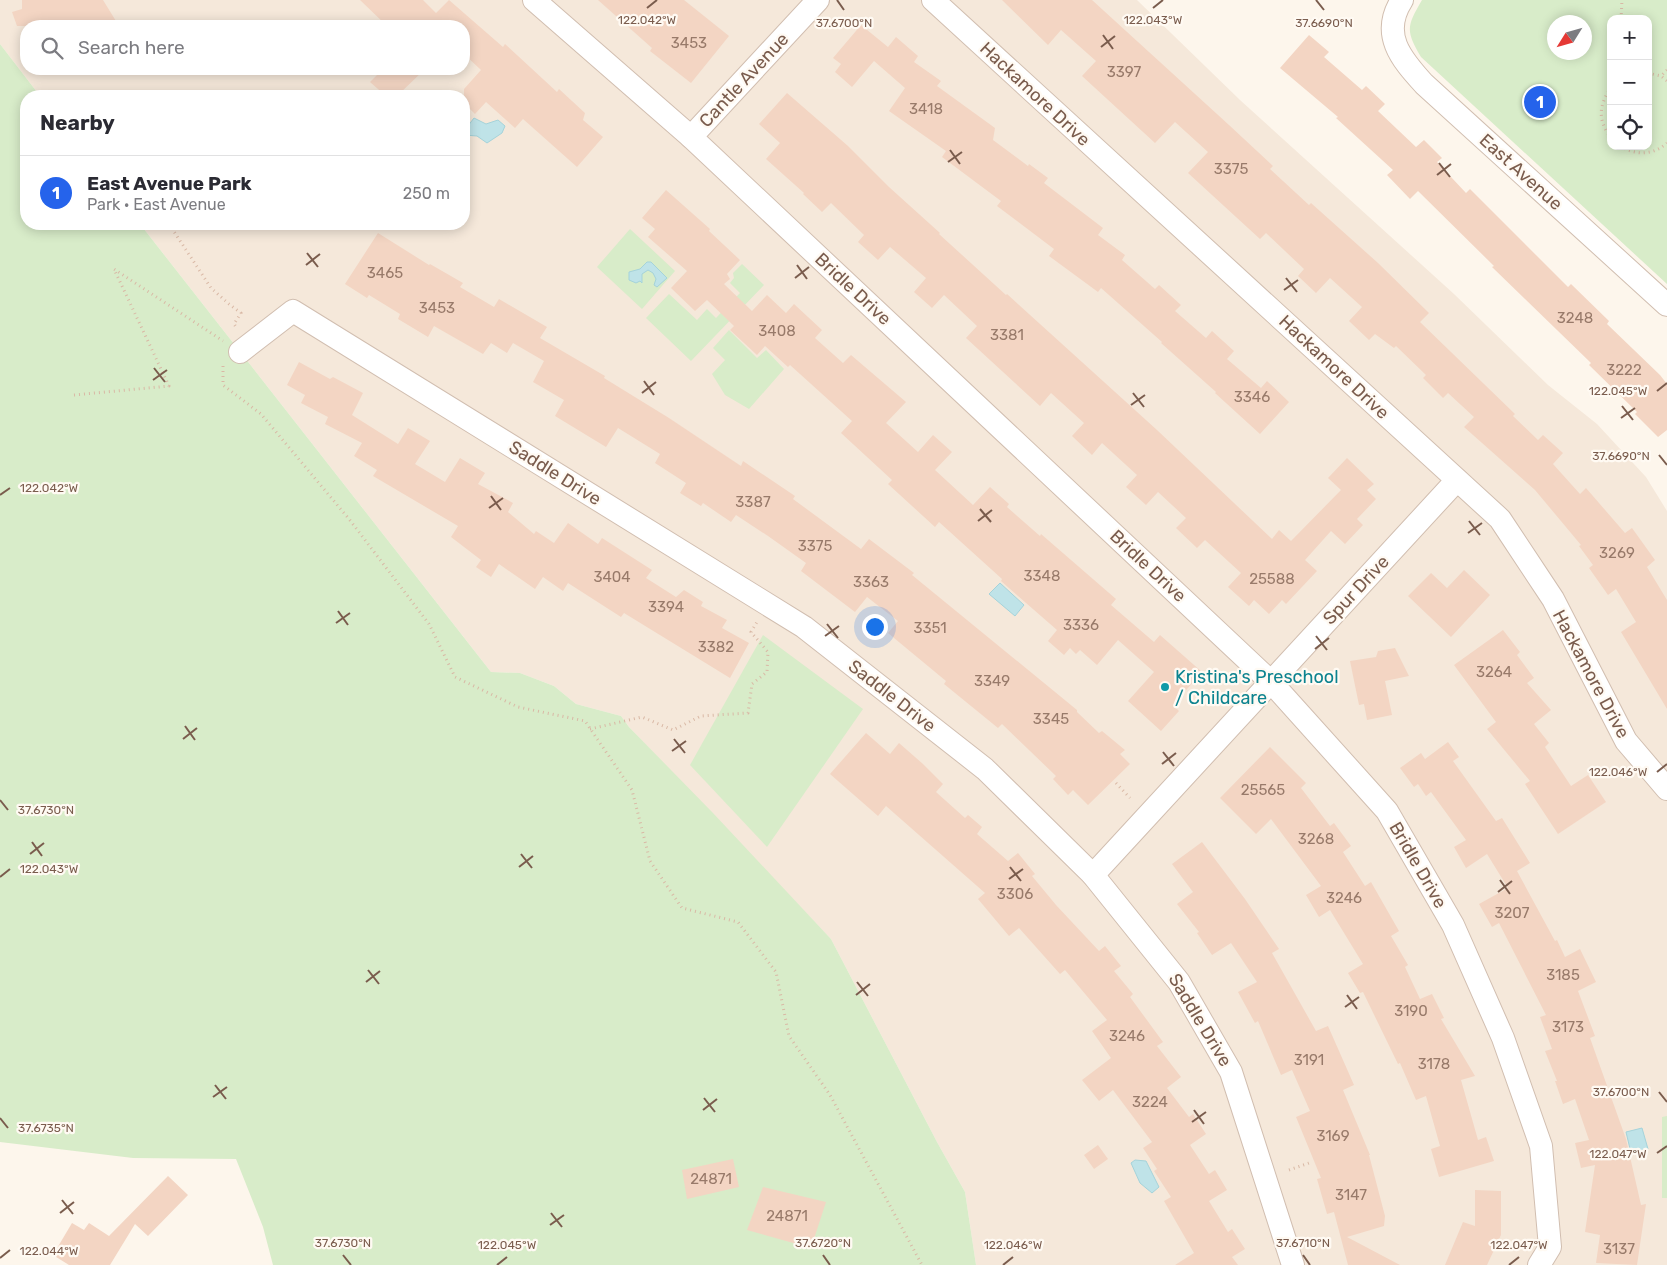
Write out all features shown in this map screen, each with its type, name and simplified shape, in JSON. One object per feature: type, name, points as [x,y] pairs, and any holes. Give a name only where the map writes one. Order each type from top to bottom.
[{"type":"street","name":"Bridle Drive","points":[[534,0],[691,137],[1271,682],[1387,811],[1453,925],[1502,1038],[1541,1146],[1550,1247],[1539,1265]]},
{"type":"street","name":"Cantle Avenue","points":[[691,137],[818,0]]},
{"type":"street","name":"Hackamore Drive","points":[[933,0],[1500,519],[1552,599],[1626,741],[1667,789]]},
{"type":"street","name":"East Avenue","points":[[1402,0],[1392,26],[1397,49],[1409,67],[1424,84],[1667,305]]},
{"type":"street","name":"Saddle Drive","points":[[228,348],[293,311],[804,627],[985,769],[1093,875],[1179,982],[1231,1072],[1293,1265]]},
{"type":"street","name":"Spur Drive","points":[[1093,875],[1457,480]]},
{"type":"path","points":[[1621,15],[1622,0]]},
{"type":"path","points":[[1661,76],[1667,70]]},
{"type":"path","points":[[1652,74],[1661,76],[1667,82]]},
{"type":"path","points":[[1607,94],[1603,100],[1600,114],[1607,133]]},
{"type":"path","points":[[1626,150],[1639,153],[1653,152],[1667,143]]},
{"type":"path","points":[[173,230],[211,288],[241,313],[234,324],[238,329]]},
{"type":"path","points":[[74,395],[169,386],[114,269],[228,348],[223,385],[261,414],[349,519],[429,624],[455,677],[518,707],[585,721],[632,790],[650,860],[682,908],[738,922],[776,972],[789,1036],[830,1095],[922,1265]]},
{"type":"path","points":[[590,729],[642,718],[673,730],[701,716],[748,714],[752,684],[767,672],[768,652],[751,632],[758,620]]},
{"type":"path","points":[[1116,783],[1130,798]]},
{"type":"path","points":[[1289,1170],[1312,1162]]},
{"type":"shaded area","points":[[0,0],[1137,0],[1240,100],[1454,294],[1548,385],[1597,424],[1646,477],[1667,511],[1667,1265],[976,1265],[965,1192],[831,939],[629,727],[621,716],[576,704],[554,686],[520,673],[491,672],[145,230],[470,230],[470,90],[35,90],[24,75],[470,75],[470,20],[20,20],[20,70],[0,44]]},
{"type":"green space","points":[[1422,0],[1667,0],[1667,284],[1421,57],[1410,34],[1413,16]]},
{"type":"green space","points":[[0,44],[20,70],[20,75],[24,75],[35,90],[20,90],[20,230],[145,230],[491,672],[520,673],[554,686],[576,704],[621,716],[629,727],[831,939],[965,1192],[976,1265],[273,1265],[263,1227],[236,1159],[133,1158],[0,1142]]},
{"type":"green space","points":[[630,229],[675,271],[642,309],[597,267]]},
{"type":"green space","points":[[742,264],[764,285],[691,361],[646,318],[669,294],[697,320],[707,309],[716,318],[740,293],[730,283],[734,278],[733,273]]},
{"type":"green space","points":[[729,330],[757,358],[766,350],[784,369],[749,409],[725,395],[712,374],[725,360],[713,348]]},
{"type":"green space","points":[[763,635],[863,709],[767,847],[690,765]]},
{"type":"green space","points":[[1667,1116],[1667,1198],[1662,1198],[1662,1117]]},
{"type":"water","points":[[474,118],[486,124],[498,120],[505,126],[502,133],[487,143],[477,136],[470,135],[470,123]]},
{"type":"water","points":[[647,262],[651,262],[667,278],[657,287],[654,285],[656,279],[653,273],[648,270],[642,274],[642,283],[629,280],[629,272],[640,269]]},
{"type":"water","points":[[1000,583],[1024,605],[1015,616],[989,594]]},
{"type":"water","points":[[1642,1128],[1648,1149],[1631,1153],[1626,1132]]},
{"type":"water","points":[[1135,1160],[1146,1161],[1159,1187],[1152,1193],[1140,1183],[1131,1163]]},
{"type":"building","points":[[22,0],[103,0],[115,20],[20,20],[20,26],[17,26],[12,12],[22,9]]},
{"type":"building","points":[[360,0],[423,0],[436,13],[449,0],[503,47],[505,44],[557,92],[559,89],[585,113],[583,120],[603,137],[577,167],[523,119],[515,128],[486,102],[475,114],[470,109],[470,90],[464,90],[481,70],[470,60],[470,20],[381,20]]},
{"type":"building","points":[[598,0],[684,0],[729,36],[691,83],[650,51],[652,48]]},
{"type":"building","points":[[1002,0],[1092,0],[1273,166],[1270,169],[1309,205],[1311,203],[1378,263],[1429,313],[1420,322],[1515,414],[1513,416],[1538,440],[1543,435],[1563,453],[1553,464],[1580,494],[1586,488],[1625,533],[1632,528],[1655,560],[1647,567],[1667,600],[1667,709],[1621,632],[1636,622],[1616,589],[1608,595],[1589,568],[1593,565],[1579,546],[1581,545],[1535,490],[1464,427],[1474,417],[1448,393],[1443,398],[1423,378],[1426,375],[1396,346],[1394,348],[1375,334],[1369,340],[1349,321],[1362,307],[1330,278],[1316,293],[1298,276],[1304,269],[1266,233],[1260,239],[1188,173],[1208,152],[1175,122],[1155,143],[1082,76],[1096,61],[1061,30],[1048,45]]},
{"type":"building","points":[[861,25],[888,47],[896,37],[918,56],[914,62],[941,81],[937,86],[995,128],[993,140],[1048,178],[1044,183],[1103,228],[1098,235],[1125,255],[1122,260],[1155,289],[1159,285],[1181,305],[1175,311],[1206,338],[1212,331],[1234,351],[1227,359],[1261,388],[1267,381],[1289,402],[1260,434],[1101,288],[1098,292],[1049,256],[1054,249],[997,206],[1001,201],[942,157],[946,151],[889,111],[905,88],[874,61],[852,87],[835,72],[841,64],[833,58]]},
{"type":"building","points":[[1309,35],[1329,52],[1324,57],[1362,90],[1366,86],[1385,104],[1378,111],[1416,147],[1424,140],[1442,158],[1437,162],[1466,193],[1470,189],[1568,287],[1571,284],[1609,321],[1607,324],[1660,375],[1667,384],[1667,430],[1658,437],[1635,414],[1637,412],[1589,365],[1591,363],[1492,267],[1494,266],[1418,191],[1410,199],[1387,175],[1393,170],[1336,118],[1338,117],[1280,68]]},
{"type":"building","points":[[377,75],[419,75],[403,90],[379,90],[370,82]]},
{"type":"building","points":[[787,93],[848,146],[939,234],[1157,430],[1272,539],[1279,530],[1291,541],[1341,490],[1328,478],[1347,458],[1374,484],[1367,490],[1376,499],[1357,519],[1363,525],[1345,544],[1331,531],[1305,560],[1317,571],[1286,604],[1282,600],[1269,614],[1254,600],[1249,606],[1228,587],[1241,573],[1205,540],[1197,548],[1176,528],[1186,518],[1158,492],[1146,505],[1126,487],[1137,475],[1102,443],[1092,455],[1072,436],[1084,423],[1051,393],[1040,406],[966,338],[977,326],[944,295],[932,308],[914,292],[926,278],[890,247],[878,260],[858,242],[864,235],[831,203],[822,212],[766,159],[780,143],[759,124]]},
{"type":"building","points":[[666,190],[710,229],[709,231],[740,260],[727,274],[730,279],[724,284],[752,311],[767,295],[786,313],[794,304],[822,330],[815,338],[843,363],[851,355],[906,402],[886,423],[918,452],[933,435],[952,452],[935,470],[973,505],[990,487],[1009,504],[1007,507],[1116,599],[1111,605],[1154,642],[1160,635],[1202,672],[1173,705],[1179,711],[1161,731],[1128,701],[1154,672],[1118,640],[1097,665],[1080,650],[1076,654],[1070,648],[1064,655],[1048,641],[1057,630],[1001,581],[1002,579],[939,522],[935,527],[888,484],[892,480],[841,433],[852,421],[790,365],[788,367],[765,346],[757,355],[730,330],[734,326],[707,300],[695,311],[671,288],[687,271],[648,237],[655,229],[642,218]]},
{"type":"building","points":[[378,233],[429,265],[463,283],[460,287],[494,307],[499,299],[547,327],[540,338],[605,376],[604,378],[741,466],[743,461],[795,496],[793,499],[861,549],[869,539],[914,573],[912,575],[1077,710],[1099,733],[1102,731],[1125,750],[1120,754],[1130,764],[1088,805],[1073,790],[1068,795],[1053,779],[1056,776],[1002,724],[998,728],[944,684],[946,681],[888,633],[898,621],[867,597],[855,612],[801,571],[806,563],[768,536],[736,515],[731,522],[703,503],[701,506],[680,493],[686,483],[655,463],[660,454],[618,428],[606,447],[555,416],[564,400],[533,382],[544,361],[513,343],[507,353],[491,343],[483,354],[434,326],[428,337],[398,319],[400,314],[369,295],[367,298],[345,284]]},
{"type":"building","points":[[299,362],[330,379],[333,377],[363,393],[352,415],[398,444],[408,428],[430,441],[415,464],[445,482],[460,458],[485,473],[478,484],[513,503],[508,512],[534,534],[536,531],[554,543],[568,523],[598,544],[602,538],[652,570],[646,578],[676,597],[684,590],[703,602],[701,606],[727,620],[722,628],[749,643],[730,678],[624,613],[621,617],[568,583],[563,591],[543,577],[535,589],[499,564],[491,577],[476,567],[481,560],[451,537],[458,526],[373,476],[377,470],[354,456],[362,443],[325,424],[328,417],[301,403],[305,395],[287,385]]},
{"type":"building","points":[[1464,570],[1490,595],[1451,637],[1408,596],[1431,573],[1447,588]]},
{"type":"building","points":[[1503,630],[1520,652],[1517,655],[1534,678],[1527,683],[1551,710],[1534,724],[1549,743],[1545,747],[1571,786],[1588,775],[1606,802],[1558,834],[1525,784],[1530,781],[1487,729],[1496,722],[1454,665]]},
{"type":"building","points":[[1395,648],[1409,676],[1385,681],[1392,715],[1367,720],[1364,704],[1359,705],[1350,661],[1376,657],[1378,651]]},
{"type":"building","points":[[866,733],[890,754],[899,743],[923,764],[943,784],[936,792],[965,818],[968,815],[982,827],[977,834],[1008,861],[1018,853],[1035,874],[1032,876],[1056,905],[1099,951],[1105,946],[1121,966],[1114,971],[1133,994],[1130,997],[1163,1042],[1157,1046],[1181,1077],[1167,1088],[1189,1117],[1193,1114],[1206,1134],[1190,1145],[1209,1174],[1215,1170],[1227,1190],[1209,1201],[1228,1232],[1232,1229],[1245,1249],[1232,1257],[1238,1265],[1175,1265],[1194,1253],[1164,1201],[1171,1197],[1154,1171],[1157,1169],[1143,1148],[1152,1142],[1113,1090],[1099,1101],[1082,1080],[1111,1058],[1092,1031],[1107,1020],[1065,970],[1060,974],[1019,928],[1009,936],[978,899],[985,893],[886,806],[878,816],[830,774]]},
{"type":"building","points":[[1448,742],[1459,757],[1453,761],[1496,821],[1502,818],[1530,863],[1517,871],[1555,941],[1557,940],[1565,957],[1580,949],[1596,982],[1578,991],[1595,1036],[1590,1038],[1626,1139],[1641,1205],[1646,1204],[1637,1265],[1596,1263],[1600,1235],[1585,1232],[1595,1165],[1581,1168],[1575,1143],[1589,1140],[1575,1099],[1563,1104],[1555,1081],[1557,1081],[1545,1051],[1552,1049],[1540,1017],[1546,1015],[1499,923],[1492,927],[1479,904],[1508,888],[1487,854],[1466,868],[1454,847],[1466,840],[1431,792],[1426,796],[1418,784],[1414,787],[1400,768],[1421,753],[1425,759]]},
{"type":"building","points":[[1270,747],[1306,783],[1301,788],[1330,826],[1334,823],[1351,846],[1343,852],[1365,886],[1371,882],[1399,931],[1391,936],[1408,965],[1405,967],[1420,999],[1432,994],[1444,1018],[1441,1019],[1475,1076],[1461,1080],[1478,1140],[1486,1137],[1494,1161],[1439,1177],[1431,1149],[1440,1146],[1426,1096],[1416,1100],[1400,1063],[1398,1064],[1363,992],[1360,993],[1348,973],[1363,964],[1330,910],[1319,917],[1306,895],[1321,886],[1271,819],[1256,834],[1220,798]]},
{"type":"building","points":[[1202,842],[1245,899],[1279,949],[1272,953],[1316,1031],[1328,1026],[1354,1085],[1343,1090],[1370,1155],[1385,1216],[1384,1226],[1347,1237],[1400,1265],[1348,1265],[1334,1212],[1327,1214],[1317,1179],[1321,1178],[1296,1117],[1310,1111],[1292,1070],[1281,1075],[1258,1021],[1255,1023],[1238,992],[1257,982],[1231,943],[1212,955],[1197,933],[1199,932],[1177,904],[1193,892],[1172,864]]},
{"type":"building","points":[[1098,1145],[1108,1159],[1094,1169],[1084,1155]]},
{"type":"building","points":[[733,1159],[739,1187],[687,1199],[682,1170]]},
{"type":"building","points":[[168,1176],[188,1195],[148,1236],[135,1224],[110,1265],[69,1265],[53,1255],[72,1223],[84,1230],[89,1223],[109,1236]]},
{"type":"building","points":[[763,1187],[826,1202],[811,1248],[747,1230]]},
{"type":"building","points":[[1475,1190],[1501,1191],[1501,1235],[1487,1265],[1445,1265],[1463,1222],[1475,1226]]},
{"type":"place","name":"East Avenue Park","points":[[1540,102]]},
{"type":"place","name":"Kristina's Preschool / Childcare","points":[[1165,687]]}]
